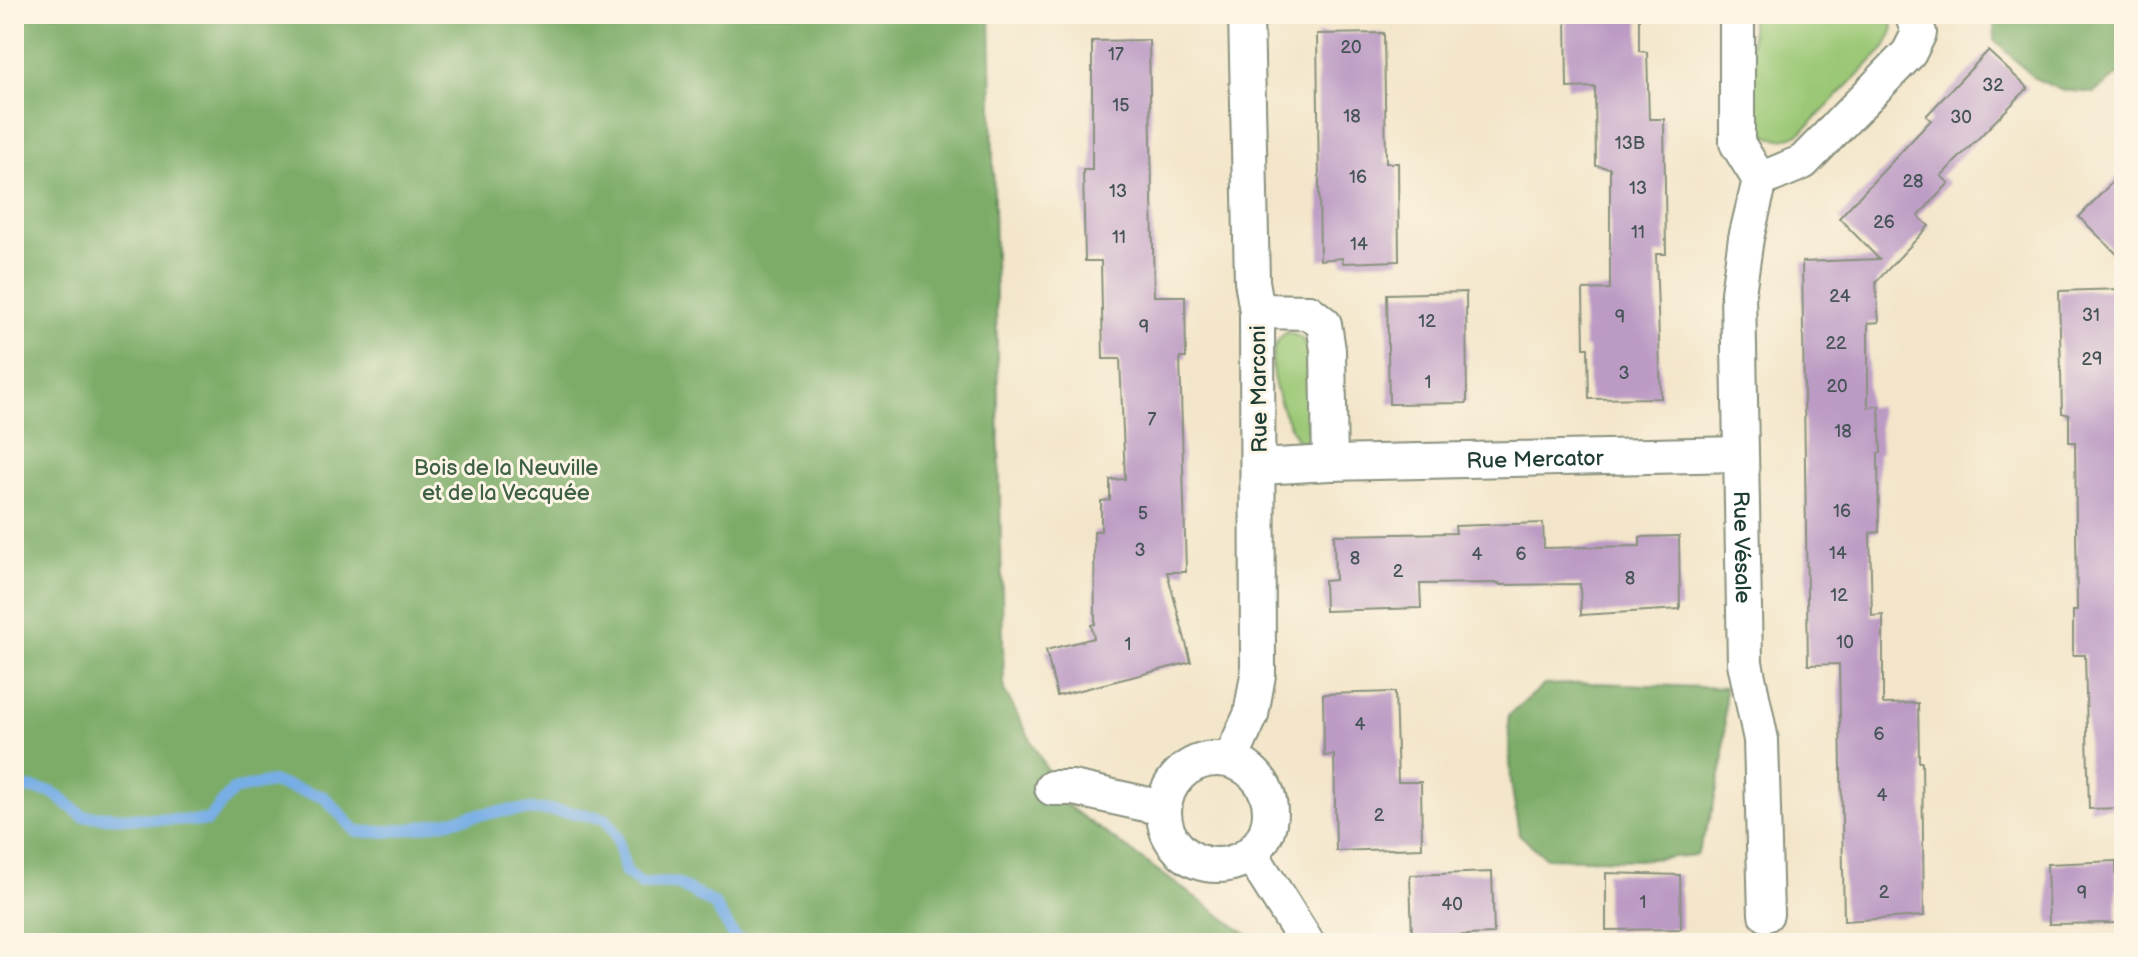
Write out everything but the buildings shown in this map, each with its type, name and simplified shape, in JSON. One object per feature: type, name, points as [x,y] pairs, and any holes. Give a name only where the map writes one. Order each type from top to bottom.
[{"type":"street","name":"Rue Marconi","points":[[1231,759],[1251,715],[1258,675],[1257,311],[1252,281],[1246,14]]},
{"type":"street","points":[[1737,14],[1737,143],[1760,180],[1803,162],[1909,53],[1919,33],[1912,14]]},
{"type":"street","name":"Rue Vésale","points":[[1760,180],[1746,238],[1738,293],[1745,663],[1761,740],[1766,914]]},
{"type":"street","points":[[1257,311],[1309,312],[1324,324],[1328,350],[1330,463]]},
{"type":"street","name":"Rue Mercator","points":[[1259,467],[1740,454]]},
{"type":"street","points":[[1212,758],[1231,759],[1253,772],[1268,792],[1271,809],[1269,826],[1251,854],[1235,863],[1200,863],[1172,841],[1165,825],[1163,808],[1168,790],[1179,774],[1194,763],[1212,758]]},
{"type":"street","points":[[1052,788],[1073,788],[1163,808]]},
{"type":"street","points":[[1251,854],[1307,943]]},
{"type":"green space","name":"Bois de la Neuville et de la Vecquée","points":[[14,14],[990,14],[1004,690],[1065,804],[1259,943],[14,943]]},
{"type":"green space","points":[[1751,14],[1891,14],[1893,31],[1885,48],[1804,130],[1782,139],[1761,132],[1754,117]]},
{"type":"green space","points":[[1995,14],[2124,14],[2124,70],[2094,93],[2061,90],[2034,78],[1994,40]]},
{"type":"green space","points":[[1287,332],[1302,338],[1307,350],[1308,438],[1303,444],[1299,443],[1286,418],[1272,369],[1277,341]]},
{"type":"green space","points":[[1597,683],[1725,688],[1724,758],[1711,815],[1697,855],[1637,860],[1546,858],[1519,834],[1511,782],[1508,716],[1544,685]]},
{"type":"waterway","points":[[14,786],[52,792],[83,816],[207,821],[233,790],[271,782],[324,797],[356,831],[373,832],[503,811],[548,810],[592,816],[606,819],[617,837],[626,873],[641,884],[676,883],[714,904],[736,939],[760,943]]}]
